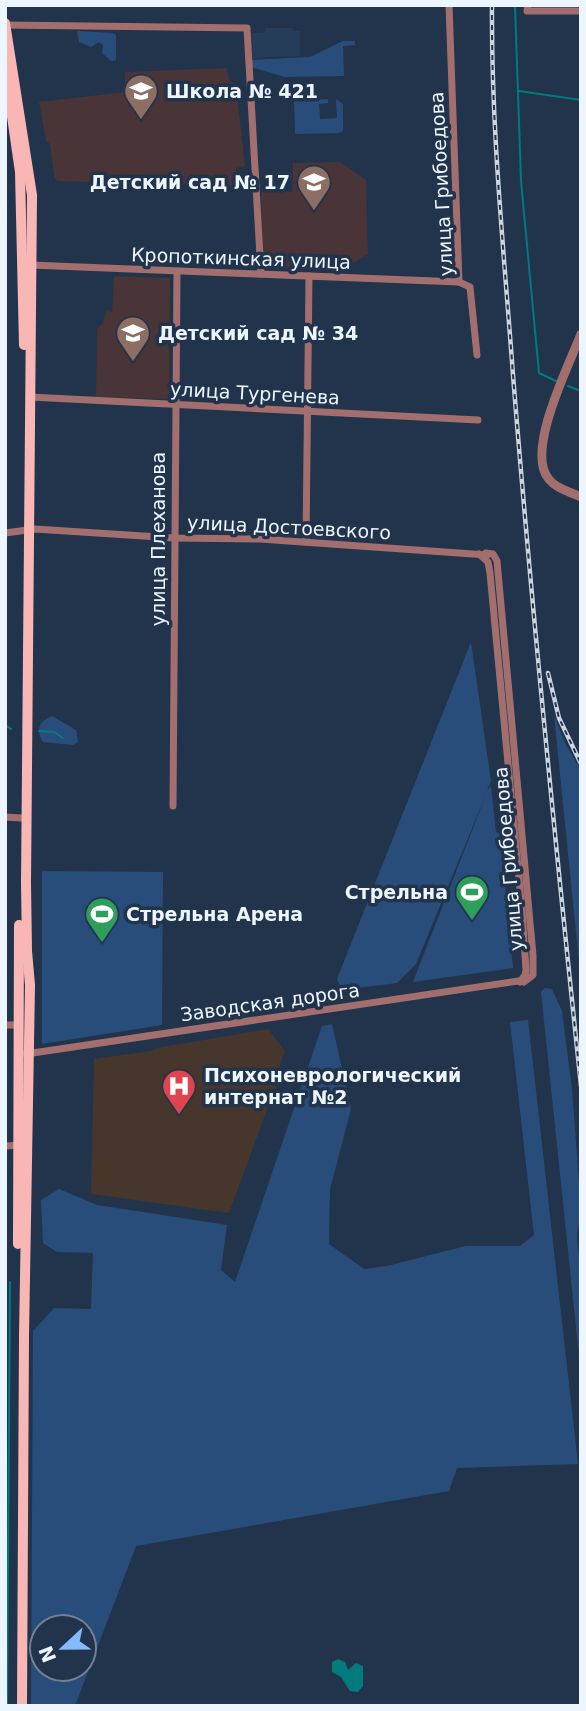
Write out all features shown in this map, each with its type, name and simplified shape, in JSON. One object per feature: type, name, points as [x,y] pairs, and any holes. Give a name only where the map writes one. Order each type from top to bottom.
[{"type":"main road","points":[[5,24],[32,195],[27,265],[26,531],[26,883],[30,985],[23,1054],[15,1706]]},
{"type":"main road","points":[[5,68],[19,159],[27,265],[30,397],[21,818],[19,1024],[23,1054]]},
{"type":"main road","points":[[22,1145],[22,1706]]},
{"type":"street","name":"улица Грибоедова","points":[[449,5],[459,282],[470,287],[477,355]]},
{"type":"street","points":[[528,8],[581,11]]},
{"type":"street","points":[[5,24],[247,28],[261,274]]},
{"type":"street","name":"Кропоткинская улица","points":[[27,265],[459,282]]},
{"type":"street","name":"улица Плеханова","points":[[173,806],[177,272]]},
{"type":"street","points":[[306,542],[309,276]]},
{"type":"street","points":[[581,334],[547,421],[541,459],[549,480],[581,496]]},
{"type":"street","name":"улица Тургенева","points":[[30,397],[478,420]]},
{"type":"street","name":"улица Достоевского","points":[[5,533],[34,529],[174,538],[306,542],[487,555]]},
{"type":"street","name":"улица Грибоедова","points":[[477,554],[485,558],[489,566],[522,911],[526,970],[522,981]]},
{"type":"street","points":[[5,817],[21,818]]},
{"type":"street","name":"Заводская дорога","points":[[23,1054],[522,981]]},
{"type":"street","points":[[5,1024],[19,1024]]},
{"type":"street","points":[[5,1146],[22,1145]]},
{"type":"shaded area","points":[[266,28],[293,28],[293,31],[300,31],[300,56],[253,58],[252,33],[264,33]]},
{"type":"shaded area","points":[[77,31],[116,35],[116,60],[111,61],[102,53],[103,45],[99,42],[91,47],[79,42]]},
{"type":"shaded area","points":[[343,41],[355,41],[355,45],[343,46],[344,76],[285,77],[251,67],[251,60],[310,57]]},
{"type":"shaded area","name":"Школа № 421","points":[[227,68],[231,83],[236,86],[245,166],[236,168],[236,186],[127,183],[126,179],[123,183],[57,181],[39,102],[125,92],[125,72]]},
{"type":"shaded area","points":[[328,99],[328,103],[319,104],[320,119],[337,118],[336,99],[343,104],[343,131],[295,134],[294,101]]},
{"type":"shaded area","name":"Детский сад № 17","points":[[340,162],[366,180],[368,254],[343,270],[263,267],[261,192],[292,192],[293,163]]},
{"type":"shaded area","name":"Детский сад № 34","points":[[114,276],[170,278],[169,399],[96,397],[97,329],[103,323],[106,311],[112,312]]},
{"type":"shaded area","points":[[471,642],[491,781],[487,791],[491,786],[496,832],[500,834],[513,968],[413,982],[487,792],[416,964],[397,983],[341,990],[337,979]]},
{"type":"shaded area","points":[[554,715],[566,745],[581,770],[581,962],[579,962]]},
{"type":"shaded area","points":[[52,716],[76,730],[78,742],[73,745],[43,742],[39,733],[40,726]]},
{"type":"shaded area","name":"Стрельна Арена","points":[[42,871],[163,872],[162,1025],[42,1044]]},
{"type":"shaded area","points":[[545,988],[552,989],[562,1011],[572,1089],[581,1208],[577,1235],[581,1375],[541,992]]},
{"type":"shaded area","points":[[528,1020],[578,1464],[457,1468],[449,1491],[136,1546],[98,1646],[98,1613],[31,1613],[33,1331],[54,1308],[91,1309],[93,1253],[57,1252],[43,1243],[41,1200],[59,1189],[97,1205],[227,1225],[221,1270],[235,1282],[322,1026],[332,1024],[351,1109],[330,1189],[329,1244],[364,1269],[387,1266],[466,1246],[520,1246],[534,1235],[510,1022]]},
{"type":"shaded area","name":"Психоневрологический интернат №2","points":[[268,1029],[285,1051],[278,1070],[279,1077],[229,1213],[91,1194],[94,1059]]},
{"type":"shaded area","points":[[338,1659],[345,1662],[348,1670],[356,1663],[363,1666],[363,1686],[358,1692],[350,1691],[341,1677],[332,1672],[332,1662]]},
{"type":"shaded area","points":[[31,1683],[84,1683],[75,1706],[31,1706]]},
{"type":"waterway","points":[[515,5],[521,181],[539,373],[556,381]]},
{"type":"waterway","points":[[519,91],[581,100]]},
{"type":"waterway","points":[[568,386],[578,390]]},
{"type":"waterway","points":[[5,725],[11,729]]},
{"type":"waterway","points":[[39,731],[54,732],[63,738]]},
{"type":"waterway","points":[[7,1706],[10,1282]]},
{"type":"railway","points":[[492,5],[496,144],[513,375],[581,1086]]},
{"type":"railway","points":[[548,673],[559,718],[581,764]]},
{"type":"place","name":"Школа № 421","points":[[141,121]]},
{"type":"place","name":"Детский сад № 17","points":[[314,212]]},
{"type":"place","name":"Детский сад № 34","points":[[133,363]]},
{"type":"place","name":"Стрельна","points":[[472,922]]},
{"type":"place","name":"Стрельна Арена","points":[[102,944]]},
{"type":"place","name":"Психоневрологический интернат №2","points":[[179,1116]]}]
